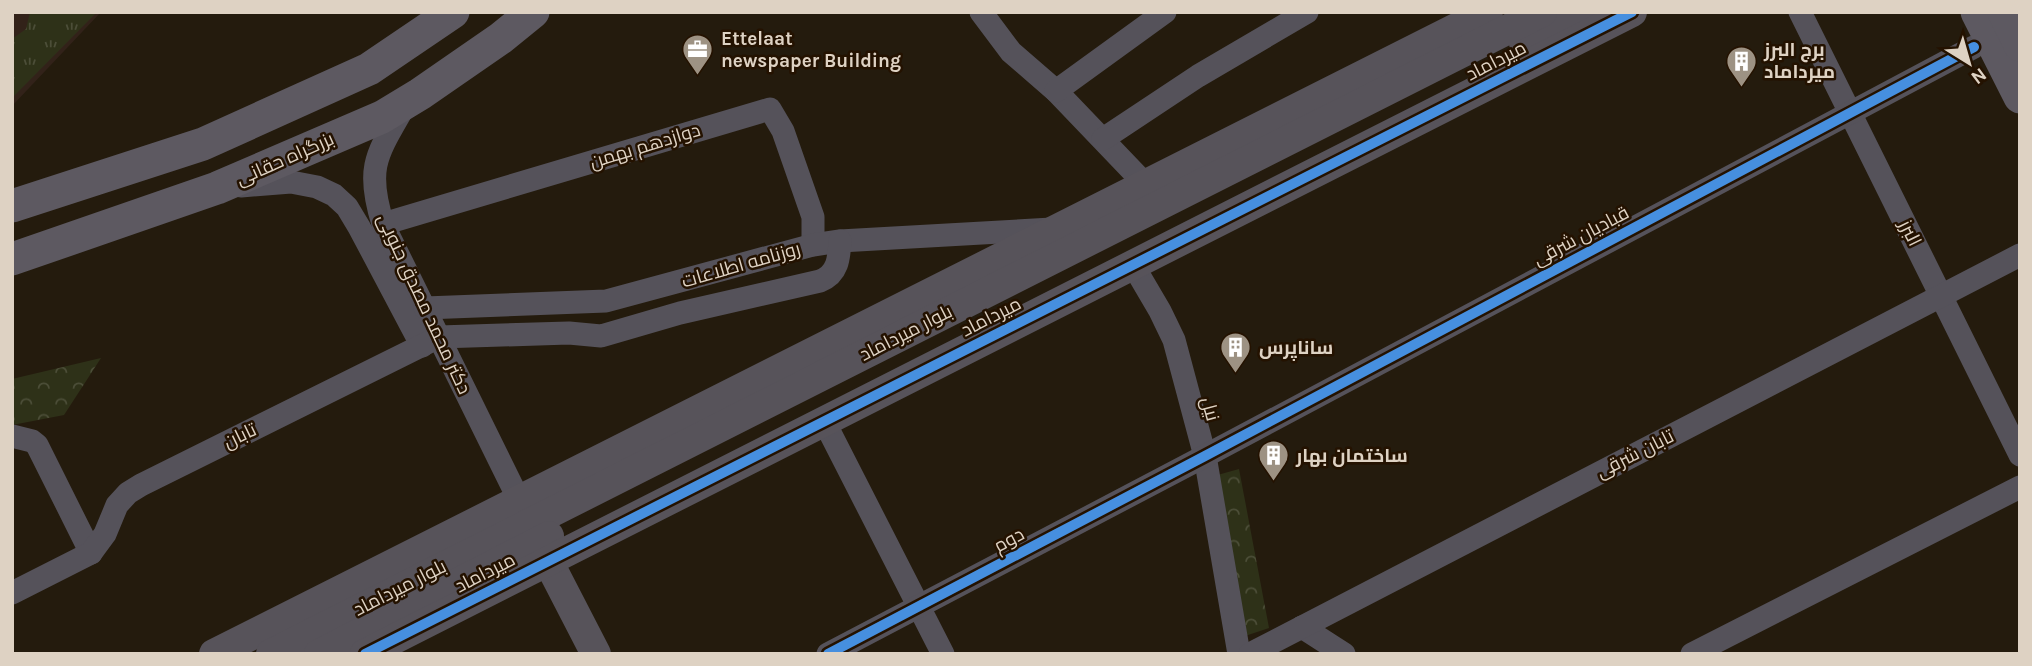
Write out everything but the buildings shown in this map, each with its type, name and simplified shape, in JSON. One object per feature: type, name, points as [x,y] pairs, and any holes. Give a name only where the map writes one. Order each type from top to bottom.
[{"type":"highway","points":[[12,206],[203,144],[369,69],[453,12]]},
{"type":"highway","name":"بزرگراه حقانی","points":[[12,259],[217,188],[382,117],[405,105],[501,38],[533,12]]},
{"type":"highway","points":[[1977,12],[2020,97]]},
{"type":"highway","points":[[2004,12],[2020,45]]},
{"type":"main road","points":[[214,654],[1488,12]]},
{"type":"main road","name":"بلوار میرداماد","points":[[319,654],[921,347],[1426,81],[1542,12]]},
{"type":"main road","name":"بلوار میرداماد","points":[[271,654],[711,432],[1426,81],[1585,12]]},
{"type":"main road","name":"میرداماد","points":[[365,654],[1629,13]]},
{"type":"main road","points":[[829,419],[921,347]]},
{"type":"main road","points":[[655,432],[711,432]]},
{"type":"main road","points":[[364,606],[448,536]]},
{"type":"main road","points":[[548,561],[596,654]]},
{"type":"street","points":[[981,12],[1011,52],[1056,91],[1146,185]]},
{"type":"street","points":[[1056,91],[1165,12]]},
{"type":"street","points":[[1103,139],[1198,76],[1307,12]]},
{"type":"street","name":"البرز","points":[[1800,12],[2020,454]]},
{"type":"street","name":"قبادیان شرقی","points":[[1205,456],[1973,47]]},
{"type":"street","name":"دکتر محمد مصدق جنوبی","points":[[405,105],[380,148],[373,177],[376,200],[383,224],[425,309],[430,341],[519,500]]},
{"type":"street","name":"دوازدهم بهمن","points":[[383,224],[769,109],[782,131],[813,217],[813,244]]},
{"type":"street","points":[[217,188],[291,182],[317,187],[334,195],[347,208],[430,341],[569,333],[601,336],[680,313],[828,278],[836,267],[840,241]]},
{"type":"street","name":"روزنامه اطلاعات","points":[[425,309],[607,301],[813,244],[1059,229]]},
{"type":"street","name":"تابان شرقی","points":[[1250,654],[2020,255]]},
{"type":"street","name":"نیل","points":[[1133,265],[1174,340],[1205,456],[1239,654]]},
{"type":"street","name":"تابان","points":[[91,553],[105,534],[117,505],[128,493],[430,341]]},
{"type":"street","points":[[829,419],[943,654]]},
{"type":"street","points":[[12,436],[37,445],[91,553],[12,593]]},
{"type":"street","name":"دوم","points":[[828,654],[1205,456]]},
{"type":"street","points":[[1692,654],[2020,487]]},
{"type":"street","points":[[1302,627],[1344,654]]},
{"type":"shaded area","points":[[12,12],[101,12],[12,106]]},
{"type":"green space","points":[[30,12],[97,12],[12,98],[12,39],[26,29]]},
{"type":"green space","points":[[101,358],[64,415],[12,425],[12,379]]},
{"type":"green space","points":[[1239,469],[1269,628],[1239,638],[1207,478]]},
{"type":"cycle path","points":[[365,654],[1632,12]]},
{"type":"cycle path","points":[[828,654],[1974,47]]},
{"type":"place","name":"Ettelaat newspaper Building","points":[[698,77]]},
{"type":"place","name":"برج البرز میرداماد","points":[[1741,88]]},
{"type":"place","name":"ساناپرس","points":[[1236,375]]},
{"type":"place","name":"ساختمان بهار","points":[[1273,483]]}]
